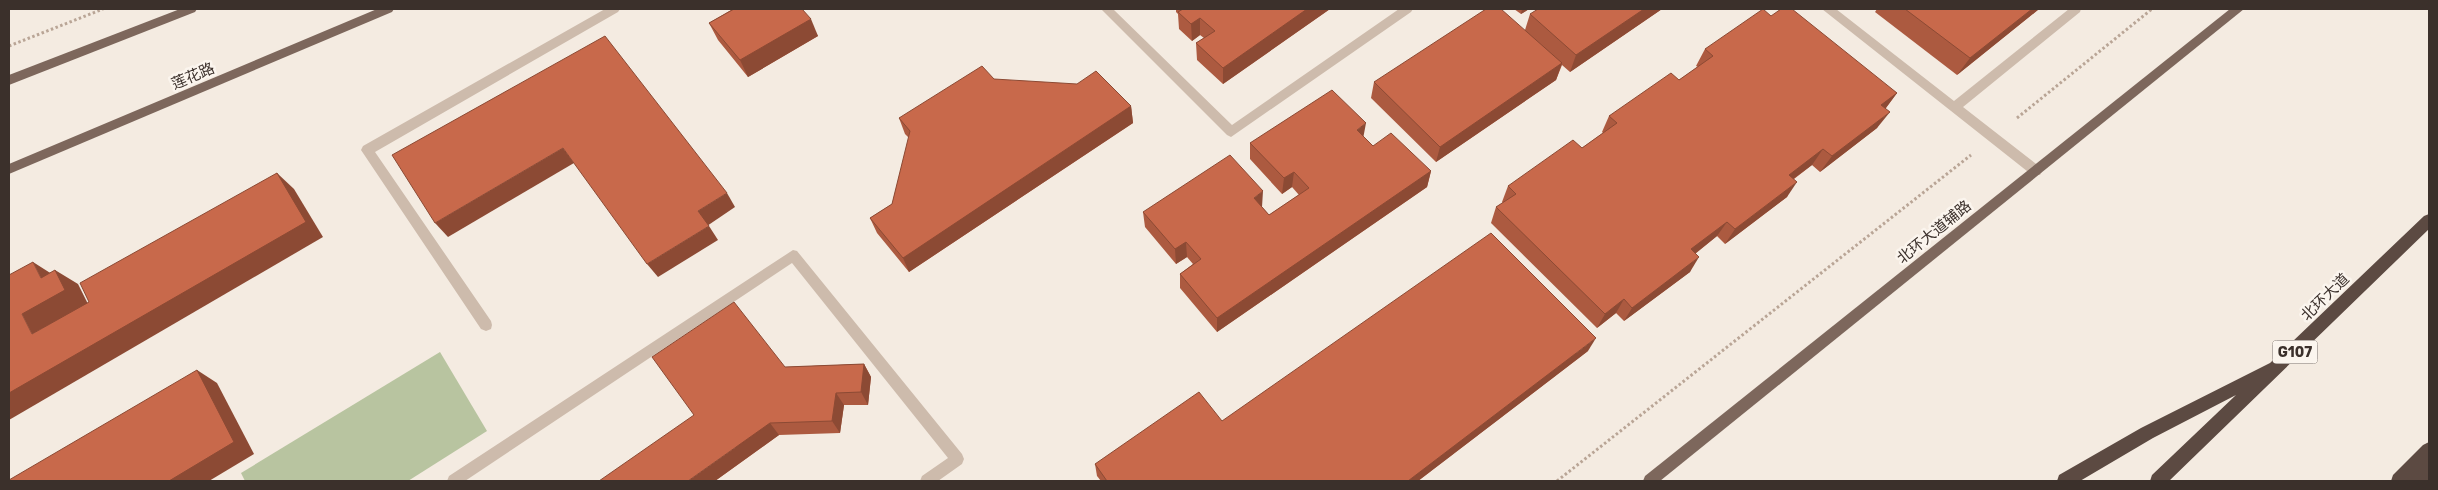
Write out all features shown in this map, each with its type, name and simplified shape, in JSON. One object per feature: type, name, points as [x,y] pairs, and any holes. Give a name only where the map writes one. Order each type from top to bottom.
[{"type":"highway","name":"北环大道","points":[[2158,481],[2286,361],[2429,220]]},
{"type":"highway","points":[[2065,481],[2147,433],[2286,361]]},
{"type":"highway","points":[[2399,481],[2429,450]]},
{"type":"highway","points":[[2419,481],[2429,462]]},
{"type":"main road","points":[[9,80],[191,9]]},
{"type":"main road","name":"莲花路","points":[[9,169],[388,9]]},
{"type":"main road","name":"北环大道辅路","points":[[1650,481],[2238,9]]},
{"type":"lane","points":[[486,325],[367,150],[614,9]]},
{"type":"lane","points":[[1106,9],[1231,132],[1407,9]]},
{"type":"lane","points":[[1828,9],[2036,171]]},
{"type":"lane","points":[[1955,107],[2076,9]]},
{"type":"lane","points":[[454,481],[793,255],[957,459],[927,481]]},
{"type":"path","points":[[9,46],[103,9]]},
{"type":"path","points":[[1557,481],[2152,9]]},
{"type":"green space","points":[[440,352],[487,431],[408,481],[245,481],[241,473]]},
{"type":"building","points":[[734,9],[802,9],[811,19],[740,60],[709,23]]},
{"type":"building","points":[[1183,9],[1307,9],[1223,68],[1196,43],[1215,31],[1200,18],[1191,24],[1178,12]]},
{"type":"building","points":[[1486,9],[1501,9],[1562,63],[1440,147],[1374,82]]},
{"type":"building","points":[[1538,9],[1644,9],[1576,55],[1530,14]]},
{"type":"building","points":[[1763,9],[1771,16],[1781,9],[1792,9],[1897,93],[1881,105],[1890,112],[1832,156],[1823,149],[1789,175],[1797,182],[1735,229],[1727,222],[1691,249],[1699,257],[1632,308],[1624,299],[1605,314],[1496,207],[1516,194],[1508,186],[1573,140],[1582,148],[1617,123],[1609,116],[1671,73],[1679,80],[1713,56],[1705,49]]},
{"type":"building","points":[[1905,9],[2032,9],[1970,58]]},
{"type":"building","points":[[605,36],[727,193],[698,211],[709,226],[647,264],[563,148],[435,223],[392,155]]},
{"type":"building","points":[[982,66],[994,79],[1077,84],[1096,71],[1131,106],[903,258],[870,218],[892,204],[910,131],[899,118]]},
{"type":"building","points":[[1332,90],[1366,123],[1357,130],[1373,146],[1391,133],[1431,171],[1217,318],[1180,274],[1201,259],[1186,242],[1175,249],[1143,212],[1230,155],[1263,191],[1254,198],[1269,215],[1309,188],[1294,172],[1284,178],[1250,143]]},
{"type":"building","points":[[277,173],[306,222],[9,393],[9,275],[33,262],[41,278],[55,270],[65,290],[22,314],[32,334],[89,302],[80,283]]},
{"type":"building","points":[[1491,233],[1596,338],[1408,481],[1107,481],[1095,464],[1199,392],[1222,421]]},
{"type":"building","points":[[734,302],[785,367],[864,364],[861,392],[836,393],[832,421],[770,423],[688,481],[599,481],[694,415],[652,357]]},
{"type":"building","points":[[197,370],[234,442],[169,481],[9,481],[9,480]]}]
